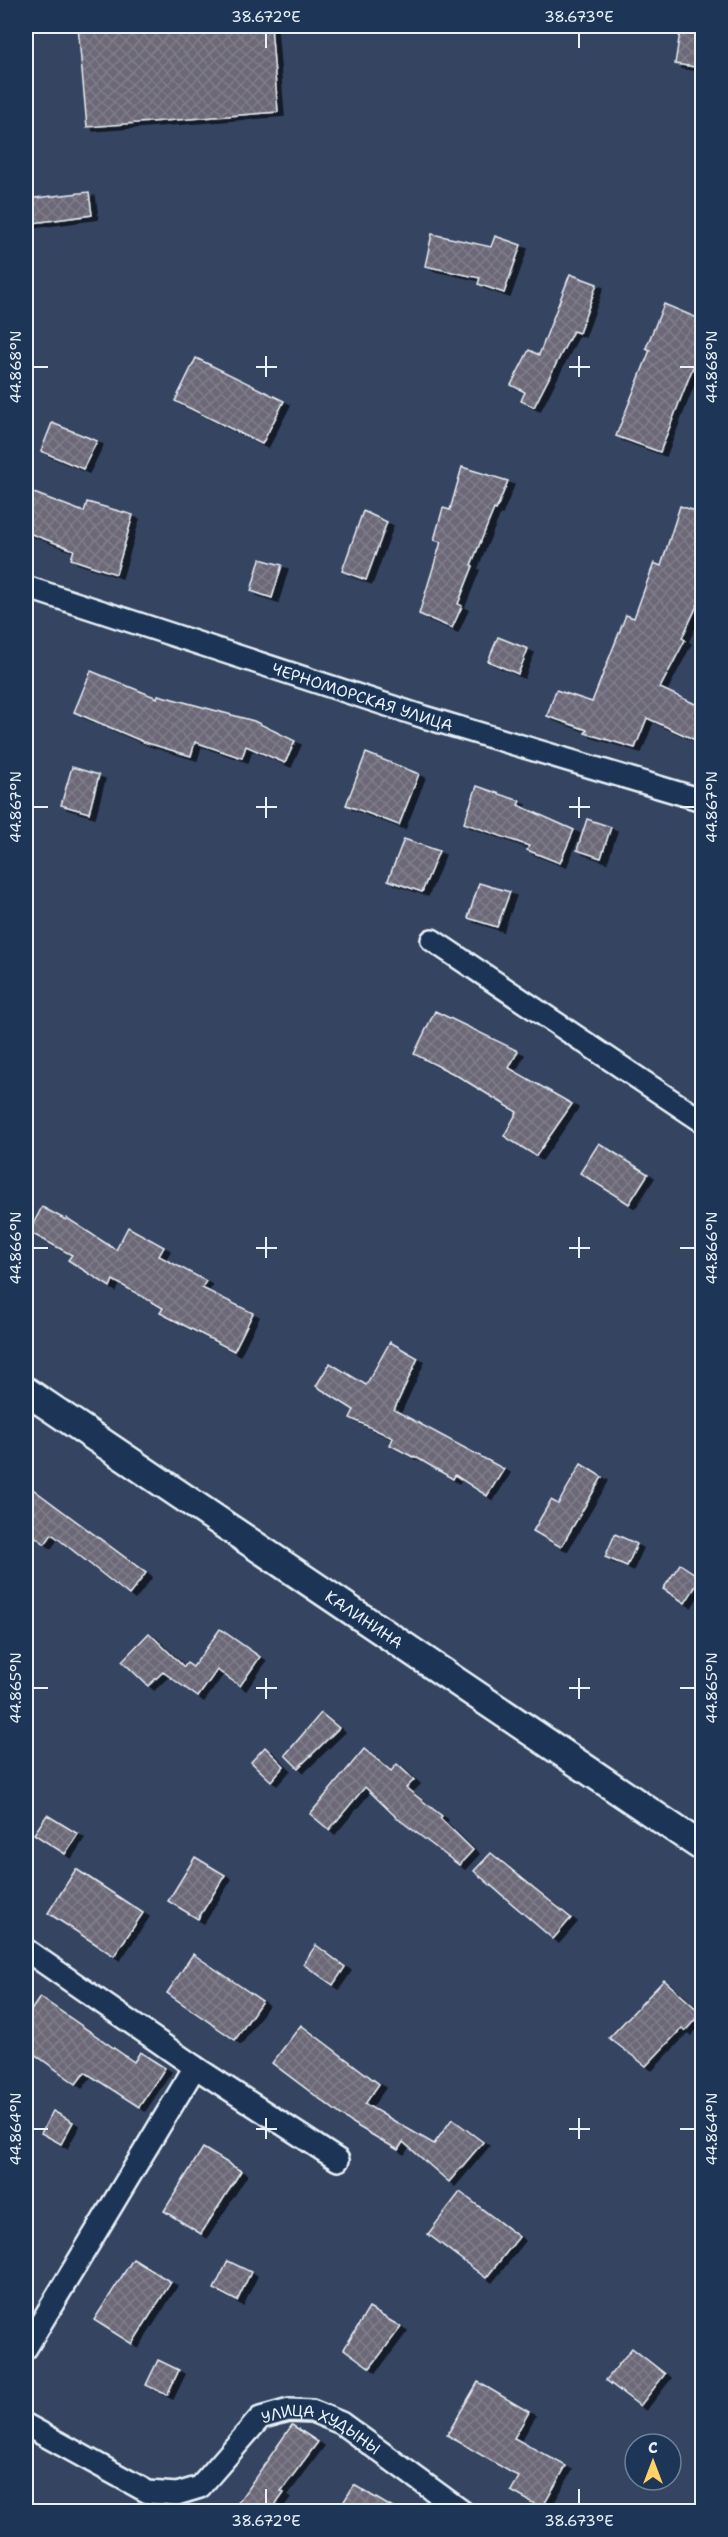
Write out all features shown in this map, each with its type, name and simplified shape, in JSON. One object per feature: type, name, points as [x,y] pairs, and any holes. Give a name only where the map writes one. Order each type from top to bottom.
[{"type":"street","name":"ЧЕРНОМОРСКАЯ УЛИЦА","points":[[26,587],[424,717],[702,800]]},
{"type":"street","points":[[432,940],[702,1121]]},
{"type":"street","name":"КАЛИНИНА","points":[[26,1391],[702,1847]]},
{"type":"street","points":[[26,1950],[195,2067],[338,2160]]},
{"type":"street","points":[[26,2348],[195,2067]]},
{"type":"street","name":"УЛИЦА ХУДЫНЫ","points":[[26,2425],[148,2492],[177,2494],[200,2487],[260,2418],[289,2410],[312,2411],[341,2423],[464,2511]]},
{"type":"building","points":[[78,26],[271,26],[278,112],[87,127]]},
{"type":"building","points":[[681,26],[702,26],[702,68],[675,64]]},
{"type":"building","points":[[89,192],[92,215],[26,224],[26,199]]},
{"type":"building","points":[[432,234],[491,247],[495,236],[521,245],[504,293],[478,284],[480,278],[425,266]]},
{"type":"building","points":[[570,274],[597,284],[579,333],[573,331],[534,407],[521,401],[525,392],[511,385],[529,350],[539,355]]},
{"type":"building","points":[[664,304],[702,320],[702,371],[693,367],[660,452],[616,436],[650,350],[646,348]]},
{"type":"building","points":[[196,358],[284,401],[262,444],[175,401]]},
{"type":"building","points":[[52,423],[97,441],[83,469],[41,451]]},
{"type":"building","points":[[462,467],[508,481],[471,565],[473,566],[458,604],[462,606],[452,628],[419,614],[441,542],[434,540],[443,508],[450,510]]},
{"type":"building","points":[[26,490],[84,512],[87,502],[133,515],[116,574],[71,559],[74,550],[26,532]]},
{"type":"building","points":[[680,506],[702,513],[702,595],[682,638],[685,640],[660,688],[702,707],[702,743],[647,718],[635,748],[585,733],[587,730],[547,716],[556,690],[592,702],[626,615],[634,618],[654,563],[661,566]]},
{"type":"building","points":[[363,511],[387,522],[366,580],[342,571]]},
{"type":"building","points":[[260,559],[282,565],[272,598],[251,591]]},
{"type":"building","points":[[498,637],[528,649],[518,674],[488,661]]},
{"type":"building","points":[[91,671],[157,698],[158,695],[254,721],[295,741],[285,763],[246,746],[242,758],[195,742],[191,756],[144,742],[74,712]]},
{"type":"building","points":[[366,753],[419,774],[399,825],[346,805]]},
{"type":"building","points":[[72,767],[99,775],[89,813],[61,805]]},
{"type":"building","points":[[477,786],[520,801],[518,805],[574,830],[560,863],[527,850],[529,846],[464,823]]},
{"type":"building","points":[[587,819],[611,827],[601,858],[577,850]]},
{"type":"building","points":[[404,839],[439,851],[422,892],[388,880]]},
{"type":"building","points":[[479,883],[510,892],[497,927],[468,918]]},
{"type":"building","points":[[435,1011],[518,1051],[509,1068],[572,1104],[536,1156],[504,1136],[517,1112],[456,1075],[414,1054]]},
{"type":"building","points":[[599,1143],[648,1174],[629,1204],[580,1173]]},
{"type":"building","points":[[42,1207],[66,1220],[67,1218],[116,1250],[128,1227],[164,1247],[159,1256],[206,1281],[202,1288],[253,1313],[234,1351],[160,1313],[163,1308],[113,1280],[110,1287],[68,1260],[72,1255],[29,1232]]},
{"type":"building","points":[[390,1342],[418,1358],[394,1410],[504,1469],[487,1496],[455,1475],[453,1479],[390,1445],[393,1438],[350,1418],[354,1410],[316,1386],[330,1363],[366,1385]]},
{"type":"building","points":[[581,1464],[602,1477],[561,1547],[533,1531],[551,1500],[558,1504]]},
{"type":"building","points":[[26,1484],[146,1573],[129,1595],[52,1534],[45,1544],[26,1530]]},
{"type":"building","points":[[615,1534],[637,1544],[627,1566],[605,1557]]},
{"type":"building","points":[[680,1564],[701,1578],[685,1603],[663,1589]]},
{"type":"building","points":[[220,1629],[260,1657],[240,1686],[217,1670],[198,1697],[163,1672],[148,1686],[122,1661],[149,1633],[184,1667],[187,1663],[193,1667]]},
{"type":"building","points":[[321,1713],[339,1728],[298,1768],[285,1755]]},
{"type":"building","points":[[265,1747],[284,1766],[271,1781],[251,1762]]},
{"type":"building","points":[[364,1749],[391,1771],[397,1764],[414,1780],[406,1788],[442,1816],[440,1818],[473,1850],[459,1865],[397,1818],[365,1787],[329,1830],[310,1814]]},
{"type":"building","points":[[47,1815],[78,1834],[65,1854],[34,1834]]},
{"type":"building","points":[[491,1853],[571,1918],[553,1939],[474,1871]]},
{"type":"building","points":[[195,1857],[225,1875],[198,1919],[168,1901]]},
{"type":"building","points":[[76,1869],[143,1913],[114,1956],[48,1913]]},
{"type":"building","points":[[316,1945],[345,1967],[333,1985],[303,1964]]},
{"type":"building","points":[[193,1954],[262,2001],[235,2040],[167,1993]]},
{"type":"building","points":[[664,1980],[701,2013],[685,2031],[682,2028],[646,2066],[609,2038]]},
{"type":"building","points":[[40,1997],[134,2062],[140,2052],[165,2068],[139,2107],[85,2072],[76,2084],[26,2048],[26,2018]]},
{"type":"building","points":[[301,2025],[379,2084],[365,2104],[434,2144],[452,2119],[483,2142],[449,2182],[403,2142],[398,2150],[352,2123],[272,2063]]},
{"type":"building","points":[[53,2111],[73,2122],[61,2144],[41,2133]]},
{"type":"building","points":[[203,2148],[241,2171],[201,2234],[164,2211]]},
{"type":"building","points":[[460,2192],[519,2237],[486,2278],[428,2234]]},
{"type":"building","points":[[133,2259],[171,2282],[132,2344],[94,2320]]},
{"type":"building","points":[[228,2261],[251,2272],[237,2301],[214,2289]]},
{"type":"building","points":[[369,2308],[401,2327],[370,2368],[344,2349]]},
{"type":"building","points":[[632,2348],[665,2374],[640,2406],[606,2380]]},
{"type":"building","points":[[158,2360],[179,2370],[167,2395],[146,2385]]},
{"type":"building","points":[[478,2382],[529,2412],[514,2438],[566,2466],[542,2508],[511,2491],[519,2477],[447,2435]]},
{"type":"building","points":[[292,2425],[318,2442],[281,2491],[284,2493],[271,2511],[232,2511]]},
{"type":"building","points":[[354,2485],[398,2511],[338,2511]]}]
